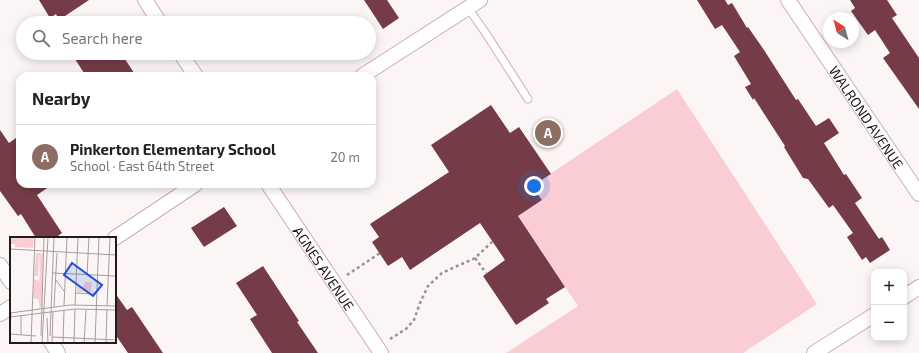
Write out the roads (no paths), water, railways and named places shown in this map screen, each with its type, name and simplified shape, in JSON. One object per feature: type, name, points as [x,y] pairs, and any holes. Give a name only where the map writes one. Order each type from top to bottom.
[{"type":"street","points":[[145,0],[155,16]]},
{"type":"street","points":[[368,72],[465,4],[480,0]]},
{"type":"street","name":"WALROND AVENUE","points":[[788,0],[919,194]]},
{"type":"street","points":[[185,60],[193,72]]},
{"type":"street","points":[[116,237],[190,188]]},
{"type":"street","name":"AGNES AVENUE","points":[[271,188],[381,353]]},
{"type":"street","points":[[0,265],[10,280]]},
{"type":"street","points":[[907,294],[919,287]]},
{"type":"street","points":[[0,314],[10,307]]},
{"type":"street","points":[[814,353],[871,317]]},
{"type":"street","points":[[52,343],[58,353]]},
{"type":"lane","points":[[465,4],[486,32],[528,98]]},
{"type":"place","name":"Pinkerton Elementary School","points":[[548,133]]}]
